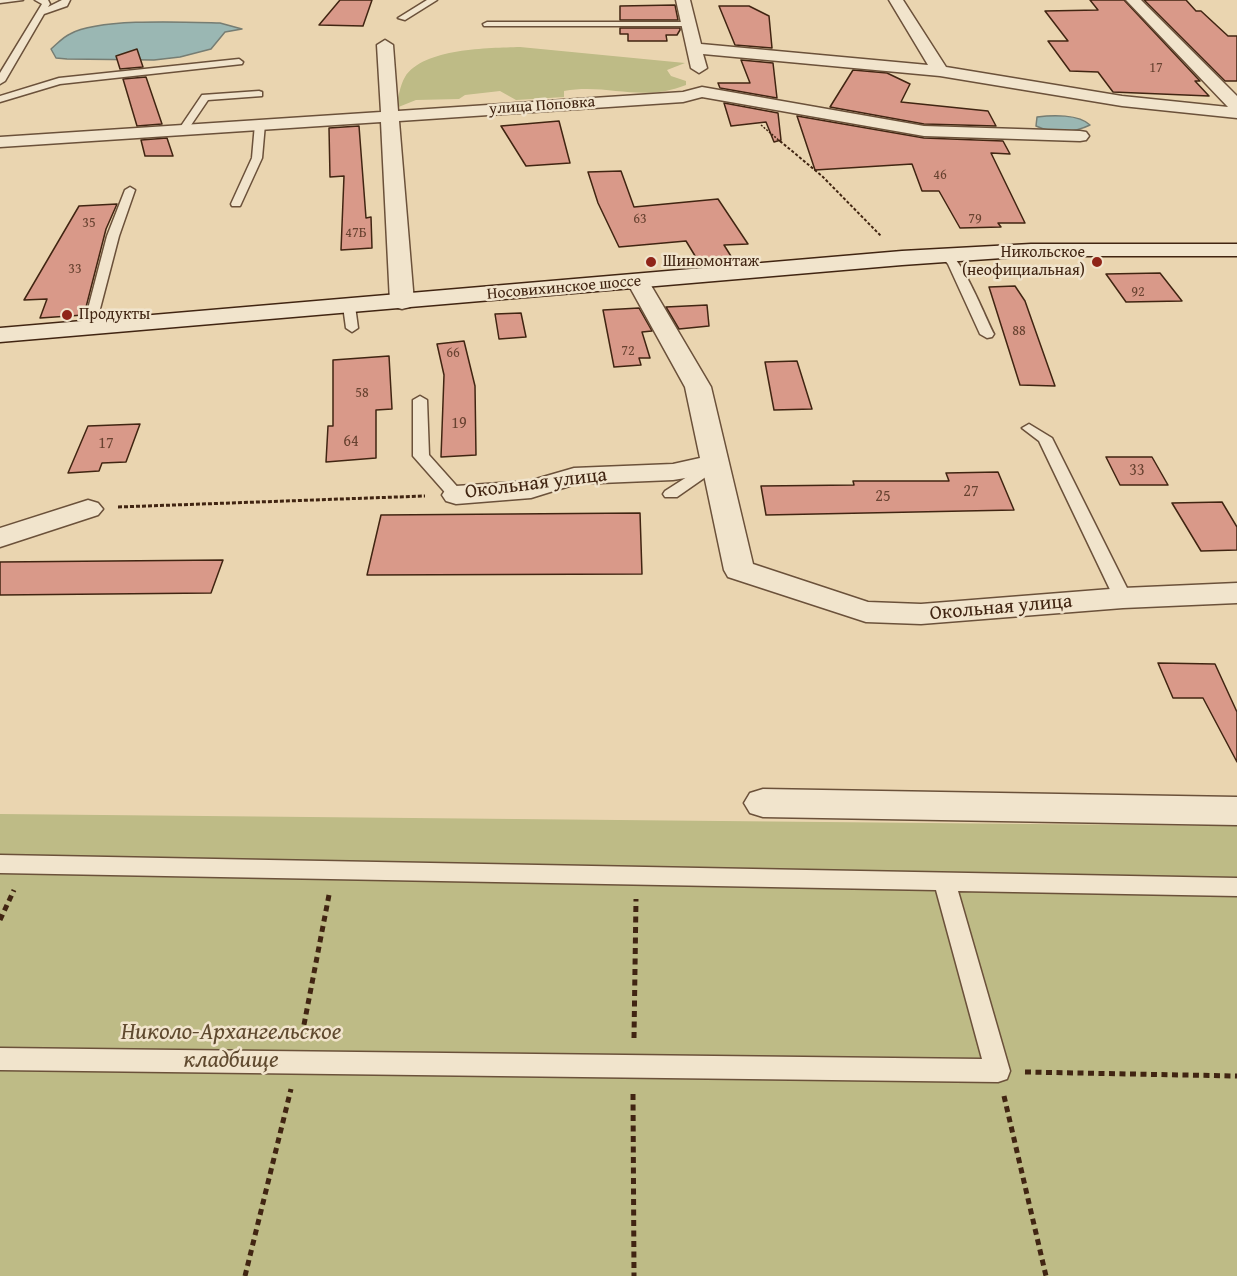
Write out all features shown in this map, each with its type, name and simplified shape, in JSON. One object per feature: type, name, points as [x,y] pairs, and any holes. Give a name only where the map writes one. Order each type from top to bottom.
[{"type":"street","points":[[683,0],[693,48],[705,88],[702,92]]},
{"type":"street","points":[[896,0],[940,71]]},
{"type":"street","points":[[1133,0],[1237,106]]},
{"type":"street","points":[[385,45],[402,302]]},
{"type":"street","points":[[693,48],[940,71],[1122,101],[1237,113]]},
{"type":"street","name":"улица Поповка","points":[[0,142],[683,97],[702,92],[924,131],[1080,136]]},
{"type":"street","name":"Носовихинское шоссе","points":[[0,335],[359,308],[402,302],[902,258],[1077,249],[1237,250]]},
{"type":"street","points":[[638,282],[698,387],[715,464]]},
{"type":"street","name":"Окольная улица","points":[[456,495],[531,489],[574,476],[674,472],[715,464],[739,570],[866,612],[921,614],[1123,598],[1237,593]]},
{"type":"street","points":[[24,530],[88,509]]},
{"type":"street","points":[[764,803],[1237,811]]},
{"type":"lane","points":[[0,1],[19,0]]},
{"type":"lane","points":[[0,81],[46,4],[45,1],[39,0]]},
{"type":"lane","points":[[42,12],[64,4],[66,0]]},
{"type":"lane","points":[[402,18],[433,0]]},
{"type":"lane","points":[[487,24],[688,24]]},
{"type":"lane","points":[[0,99],[59,81],[239,62]]},
{"type":"lane","points":[[184,129],[205,96],[259,94]]},
{"type":"lane","points":[[236,204],[257,158],[260,124]]},
{"type":"lane","points":[[89,327],[116,227],[130,190]]},
{"type":"lane","points":[[946,255],[953,263],[987,334]]},
{"type":"lane","points":[[420,400],[420,456],[456,495]]},
{"type":"lane","points":[[1029,428],[1045,438],[1123,598]]},
{"type":"lane","points":[[671,494],[715,464]]},
{"type":"lane","points":[[0,864],[1237,887]]},
{"type":"lane","points":[[0,1059],[998,1071],[945,882]]},
{"type":"path","points":[[729,96],[822,176],[902,258]]},
{"type":"path","name":"Окольная улица","points":[[88,509],[175,503],[456,495]]},
{"type":"path","points":[[0,920],[25,865]]},
{"type":"path","points":[[1046,1276],[998,1071],[1237,1076]]},
{"type":"green space","points":[[520,47],[685,63],[667,70],[671,76],[686,81],[686,85],[670,90],[639,93],[580,89],[564,91],[564,97],[516,100],[500,91],[465,95],[459,99],[416,100],[396,108],[405,77],[414,67],[426,60],[475,49]]},
{"type":"green space","name":"Николо-Архангельское кладбище","points":[[0,814],[1237,826],[1237,1276],[0,1276]]},
{"type":"water","points":[[142,22],[220,23],[242,29],[225,32],[211,49],[180,57],[154,60],[67,59],[56,58],[51,49],[70,34],[101,25]]},
{"type":"water","points":[[1037,117],[1072,117],[1090,125],[1070,131],[1049,130],[1036,126]]},
{"type":"building","points":[[340,0],[372,0],[363,26],[319,25]]},
{"type":"building","points":[[1090,0],[1124,0],[1200,81],[1195,81],[1209,96],[1113,92],[1098,72],[1070,71],[1048,41],[1068,41],[1045,11],[1098,10]]},
{"type":"building","points":[[1144,0],[1186,0],[1196,11],[1201,11],[1228,36],[1237,36],[1237,81],[1225,81]]},
{"type":"building","points":[[675,5],[678,20],[620,20],[620,6]]},
{"type":"building","points":[[719,6],[749,6],[769,16],[772,48],[735,45]]},
{"type":"building","points":[[620,28],[680,28],[680,30],[677,35],[666,35],[667,41],[628,41],[628,34],[620,34]]},
{"type":"building","points":[[137,49],[143,67],[120,69],[116,56]]},
{"type":"building","points":[[741,60],[773,63],[777,98],[720,88],[718,83],[750,83]]},
{"type":"building","points":[[853,70],[887,73],[910,84],[901,102],[988,111],[996,126],[924,124],[830,107]]},
{"type":"building","points":[[146,77],[162,124],[137,126],[123,79]]},
{"type":"building","points":[[724,103],[778,113],[781,140],[774,142],[766,122],[731,126]]},
{"type":"building","points":[[797,116],[924,138],[1003,141],[1010,154],[991,153],[1025,223],[998,223],[1001,227],[960,228],[939,191],[922,191],[912,164],[815,170]]},
{"type":"building","points":[[559,121],[570,163],[526,166],[501,126]]},
{"type":"building","points":[[359,126],[366,218],[371,217],[372,248],[341,250],[344,176],[330,177],[329,128]]},
{"type":"building","points":[[167,138],[173,156],[145,156],[141,140]]},
{"type":"building","points":[[621,171],[634,207],[718,199],[748,244],[724,245],[734,261],[700,264],[686,241],[619,247],[598,203],[588,172]]},
{"type":"building","points":[[117,204],[106,229],[84,315],[40,318],[47,299],[24,300],[79,206]]},
{"type":"building","points":[[1160,273],[1182,301],[1126,302],[1106,274]]},
{"type":"building","points":[[1015,286],[1025,301],[1055,386],[1020,385],[989,287]]},
{"type":"building","points":[[707,305],[709,326],[679,329],[666,307]]},
{"type":"building","points":[[639,308],[652,331],[642,332],[650,358],[639,358],[641,365],[614,367],[603,310]]},
{"type":"building","points":[[521,313],[526,337],[499,339],[495,314]]},
{"type":"building","points":[[464,341],[475,386],[476,455],[441,457],[444,375],[437,344]]},
{"type":"building","points":[[389,356],[392,409],[376,410],[376,458],[326,462],[328,426],[333,426],[333,360]]},
{"type":"building","points":[[797,361],[812,409],[774,410],[765,362]]},
{"type":"building","points":[[140,424],[126,462],[102,463],[99,471],[68,473],[88,426]]},
{"type":"building","points":[[1106,457],[1152,457],[1168,485],[1120,485]]},
{"type":"building","points":[[998,472],[1014,510],[766,515],[761,486],[854,485],[853,481],[949,481],[946,473]]},
{"type":"building","points":[[1222,502],[1237,527],[1237,550],[1201,551],[1172,503]]},
{"type":"building","points":[[640,513],[642,574],[367,575],[381,515]]},
{"type":"building","points":[[223,560],[211,593],[0,595],[0,562]]},
{"type":"building","points":[[1158,663],[1215,664],[1237,712],[1237,762],[1203,698],[1173,698]]},
{"type":"place","name":"Шиномонтаж","points":[[651,262]]},
{"type":"place","name":"Никольское (неофициальная)","points":[[1097,262]]},
{"type":"place","name":"Продукты","points":[[67,315]]}]
